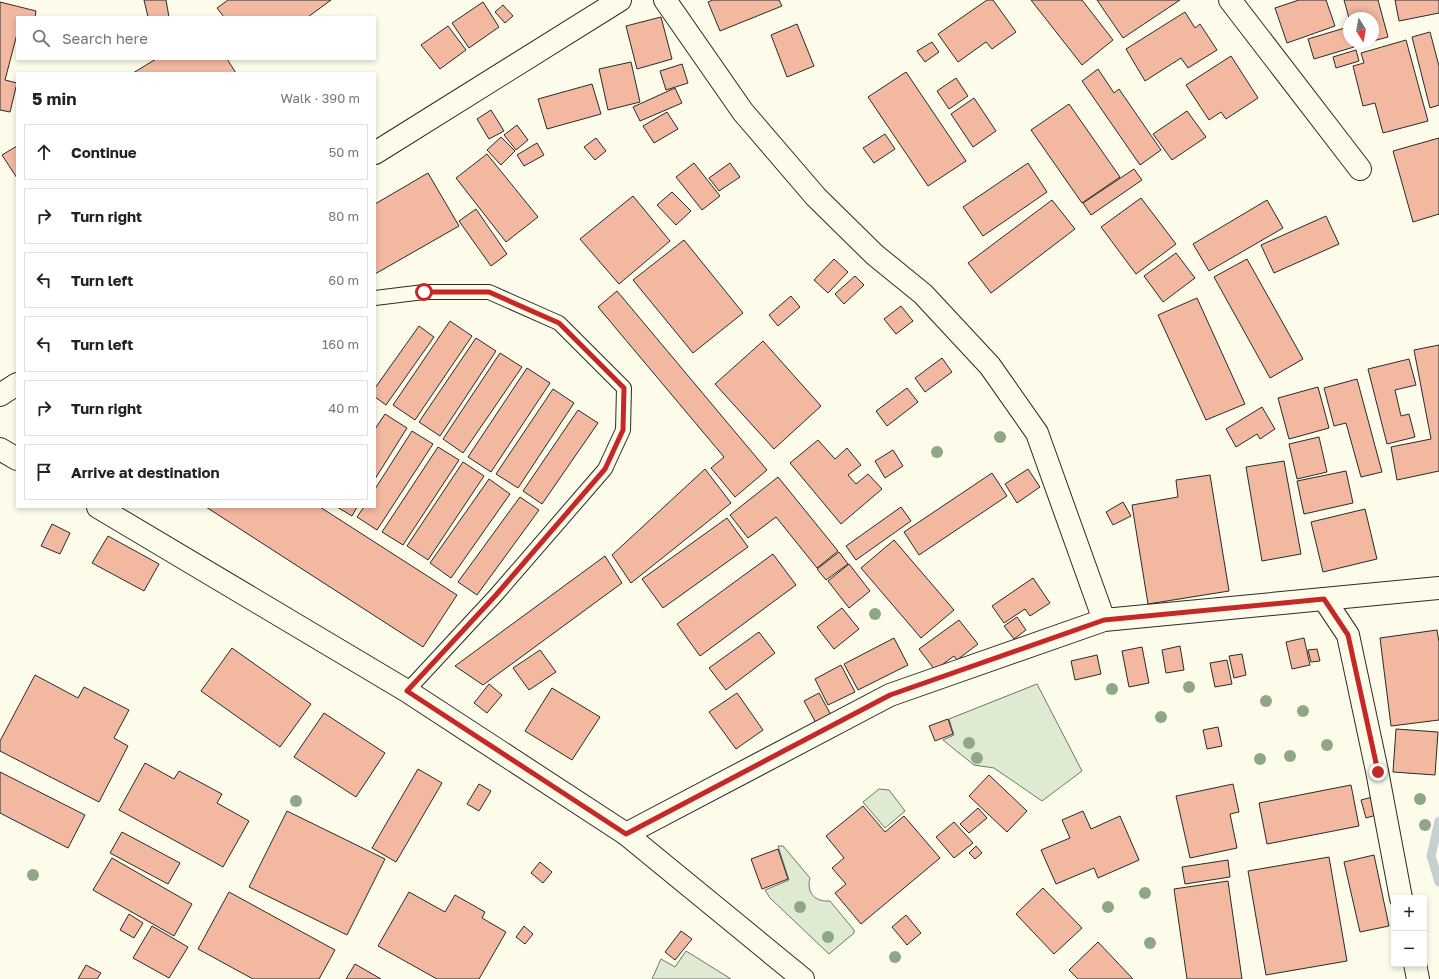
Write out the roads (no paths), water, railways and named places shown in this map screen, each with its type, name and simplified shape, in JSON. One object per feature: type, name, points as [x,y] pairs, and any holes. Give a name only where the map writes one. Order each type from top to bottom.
[{"type":"street","points":[[376,152],[620,0]]},
{"type":"street","points":[[666,0],[743,112],[816,197],[875,255],[923,294],[990,366],[1036,433],[1104,620]]},
{"type":"street","points":[[1230,0],[1360,169]]},
{"type":"street","points":[[0,395],[16,385]]},
{"type":"street","points":[[0,449],[16,458]]},
{"type":"street","points":[[100,508],[407,691],[626,834],[803,979]]},
{"type":"street","points":[[626,834],[890,695],[1104,620],[1439,588]]},
{"type":"street","points":[[1324,599],[1348,635],[1378,772],[1400,895]]},
{"type":"street","points":[[1416,967],[1418,979]]},
{"type":"lane","points":[[376,298],[424,292],[489,292],[559,323],[624,388],[623,430],[605,469],[496,595],[407,691]]},
{"type":"waterway","points":[[1439,821],[1431,856],[1439,882]]}]
